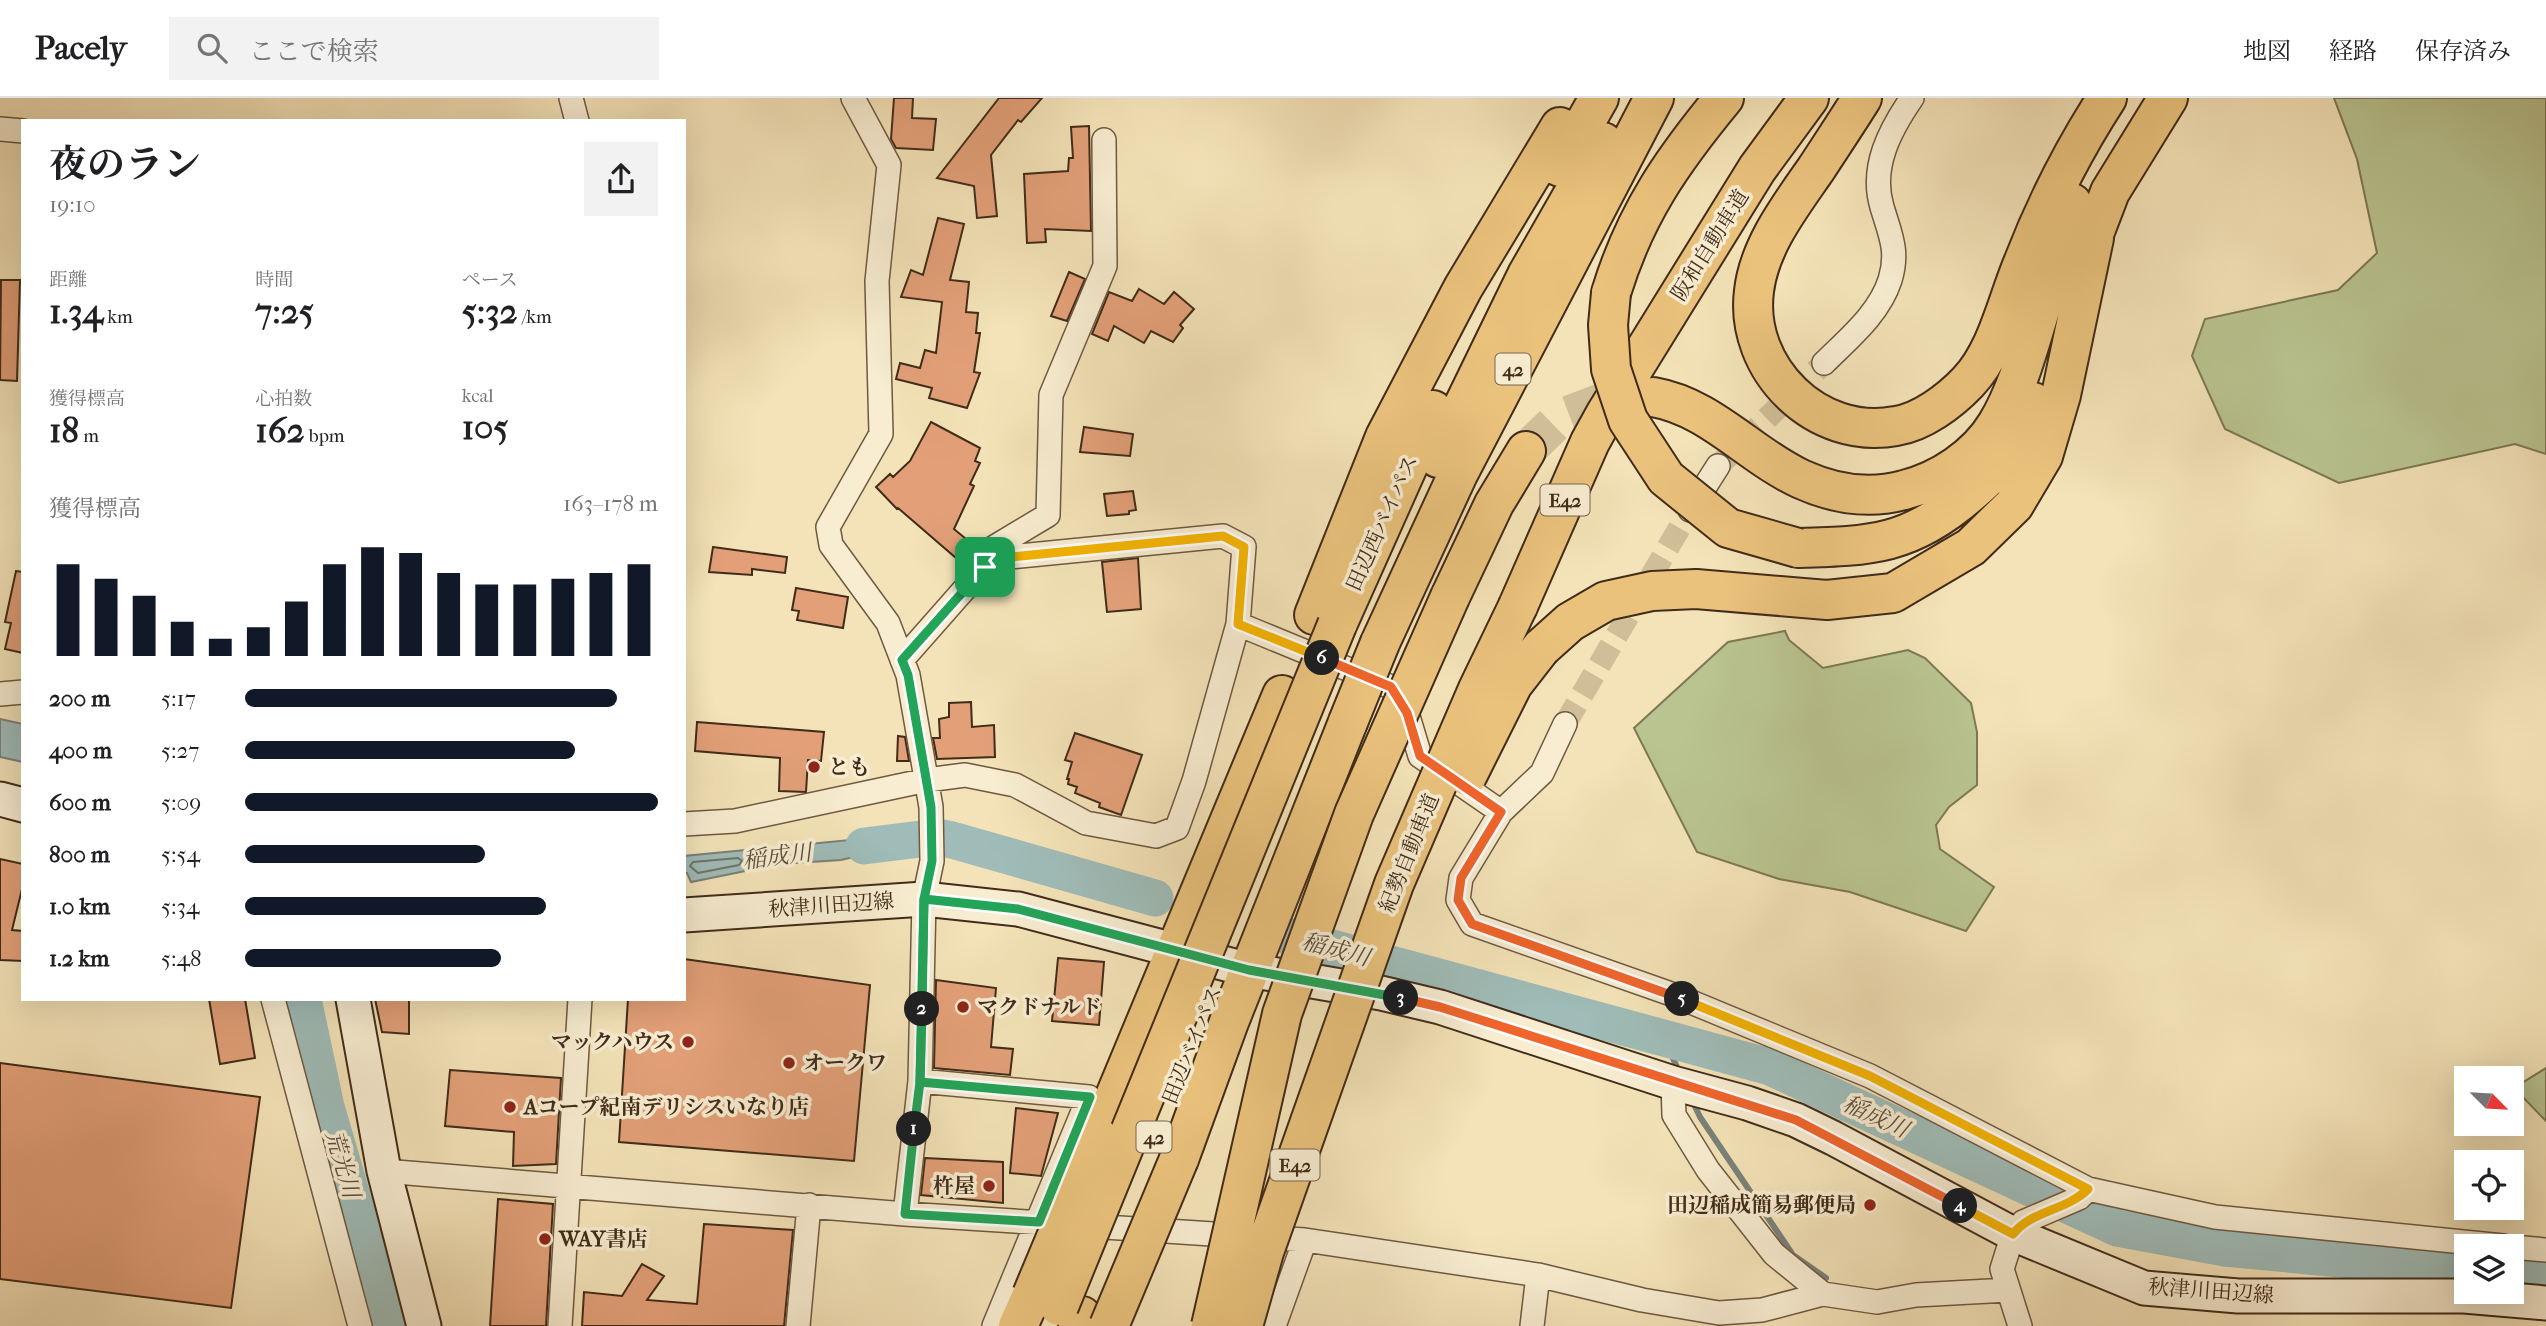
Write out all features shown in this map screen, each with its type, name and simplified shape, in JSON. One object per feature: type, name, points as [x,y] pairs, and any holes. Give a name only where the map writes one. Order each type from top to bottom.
[{"type":"highway","name":"42","points":[[1061,1317],[1098,1137],[1212,961],[1348,722],[1348,630],[1385,437],[1464,288],[1578,98]]},
{"type":"highway","name":"田辺西バイパス","points":[[1212,961],[1348,630],[1417,442],[1469,335],[1599,98]]},
{"type":"highway","name":"田辺西バイパス","points":[[1348,630],[1420,495],[1527,275],[1629,98]]},
{"type":"highway","name":"42","points":[[1061,1317],[1179,1159],[1229,1022],[1212,961],[1282,695],[1348,630],[1458,474],[1654,98]]},
{"type":"highway","points":[[1724,98],[1671,166],[1646,205],[1624,250],[1611,293],[1608,325],[1611,369],[1628,420],[1667,478],[1728,528],[1798,548],[1857,547],[1903,536],[1941,518],[1978,487],[2010,451],[2036,395],[2062,309],[2094,239],[2110,192],[2168,98]]},
{"type":"highway","name":"阪和自動車道","points":[[1635,397],[1757,169],[1809,98]]},
{"type":"highway","points":[[1862,98],[1774,230],[1754,287],[1752,311],[1763,354],[1777,380],[1813,411],[1838,422],[1867,428],[1898,426],[1933,411],[1969,381],[1999,332],[2023,262],[2084,134],[2107,98]]},
{"type":"highway","points":[[1635,397],[1674,401],[1712,420],[1800,479],[1839,494],[1886,495],[1923,485],[1962,463],[1996,426],[2020,375],[2075,193],[2093,152],[2127,98]]},
{"type":"highway","points":[[1351,1005],[1396,929],[1513,684],[1541,648],[1570,622],[1606,601],[1652,591],[1696,589],[1827,600],[1893,593],[1971,547],[2014,505],[2043,456],[2061,395],[2094,239]]},
{"type":"highway","name":"紀勢自動車道","points":[[1243,1326],[1264,1252],[1394,884],[1478,689],[1518,606],[1590,442],[1635,397]]},
{"type":"highway","points":[[1211,1326],[1282,1014],[1354,814],[1494,504],[1526,451]]},
{"type":"highway","name":"田辺バイパス","points":[[1061,1317],[1212,961]]},
{"type":"main road","points":[[0,799],[21,804]]},
{"type":"main road","name":"秋津川田辺線","points":[[686,915],[924,899],[1018,909],[1212,961],[1440,1007],[1673,1083],[1747,1103],[1796,1120],[2144,1288],[2238,1296],[2464,1296],[2546,1303]]},
{"type":"main road","points":[[354,1001],[384,1171],[424,1326]]},
{"type":"street","points":[[571,98],[576,119]]},
{"type":"street","points":[[853,98],[889,166],[877,281],[881,434],[828,527],[831,545],[888,623],[908,675],[931,807],[932,861],[924,899],[920,1082],[905,1214]]},
{"type":"street","points":[[1824,363],[1878,307],[1891,278],[1895,244],[1881,204],[1879,160],[1894,124],[1912,98]]},
{"type":"street","points":[[0,129],[21,131]]},
{"type":"street","points":[[902,660],[985,567],[993,548],[1048,515],[1051,395],[1105,266],[1104,140]]},
{"type":"street","points":[[1687,515],[1718,466]]},
{"type":"street","points":[[686,824],[735,821],[927,780],[965,775],[1015,785],[1086,822],[1156,836],[1177,828],[1194,780],[1238,624],[1244,547],[1223,536],[1010,557],[985,567]]},
{"type":"street","points":[[1238,624],[1391,687],[1407,713],[1420,756],[1501,812]]},
{"type":"street","points":[[0,694],[21,692]]},
{"type":"street","points":[[1565,724],[1542,773],[1501,812],[1461,878],[1458,900],[1472,924],[1674,995],[1870,1076],[2083,1194],[2216,1217],[2454,1241]]},
{"type":"street","points":[[275,1001],[360,1326]]},
{"type":"street","points":[[560,1326],[580,1001]]},
{"type":"street","points":[[1128,1326],[1164,1231],[1235,1061],[1229,1022]]},
{"type":"street","points":[[920,1082],[1090,1097],[994,1326]]},
{"type":"street","points":[[1673,1083],[1674,1115],[1708,1170],[1773,1254],[1823,1294]]},
{"type":"street","points":[[384,1171],[905,1214],[1305,1240],[1538,1275],[1642,1300],[1719,1313],[1762,1310],[1823,1294],[1877,1302],[1916,1295],[2008,1290]]},
{"type":"street","points":[[2041,1326],[2018,1321],[2002,1269],[2018,1228],[2083,1194]]},
{"type":"street","points":[[797,1326],[809,1205]]},
{"type":"street","points":[[1274,1326],[1305,1240]]},
{"type":"street","points":[[2524,1248],[2546,1250]]},
{"type":"street","points":[[1532,1326],[1538,1275]]},
{"type":"green space","points":[[2334,98],[2546,98],[2546,454],[2515,444],[2339,483],[2225,429],[2192,356],[2205,319],[2338,290],[2377,253],[2357,159]]},
{"type":"green space","points":[[1785,631],[1789,640],[1823,668],[1908,650],[1925,658],[1971,703],[1977,732],[1977,785],[1949,807],[1936,825],[1940,849],[1994,887],[1966,931],[1850,892],[1779,879],[1697,852],[1634,728],[1728,642]]},
{"type":"green space","points":[[2546,1068],[2546,1121],[2524,1098],[2524,1082]]},
{"type":"water","points":[[0,719],[21,724],[21,762],[0,757]]},
{"type":"water","points":[[912,834],[913,843],[841,860],[780,864],[691,882],[686,873],[686,856]]},
{"type":"building","points":[[894,98],[913,98],[912,118],[936,119],[933,150],[896,148],[891,139]]},
{"type":"building","points":[[999,98],[1042,98],[1021,122],[1018,120],[991,155],[997,216],[977,218],[974,186],[937,178]]},
{"type":"building","points":[[1089,126],[1091,231],[1045,229],[1046,242],[1027,243],[1024,174],[1068,171],[1069,158],[1073,158],[1071,127]]},
{"type":"building","points":[[938,218],[964,224],[950,280],[969,282],[966,312],[978,313],[976,333],[980,333],[974,372],[980,373],[967,408],[929,398],[932,388],[896,379],[900,363],[920,368],[925,350],[936,353],[942,302],[901,297],[911,270],[923,275]]},
{"type":"building","points":[[1069,272],[1085,279],[1067,321],[1051,316]]},
{"type":"building","points":[[1,280],[20,280],[17,381],[0,380]]},
{"type":"building","points":[[1139,289],[1164,304],[1174,292],[1194,309],[1180,325],[1183,328],[1173,342],[1151,331],[1144,343],[1114,326],[1108,341],[1092,334],[1109,292],[1132,301]]},
{"type":"building","points":[[931,422],[980,448],[975,461],[980,463],[970,484],[974,486],[954,529],[977,548],[963,564],[897,509],[876,487],[890,474],[893,477],[910,461]]},
{"type":"building","points":[[1084,427],[1133,434],[1130,456],[1080,452]]},
{"type":"building","points":[[1133,491],[1136,510],[1129,511],[1129,514],[1107,516],[1104,494]]},
{"type":"building","points":[[713,547],[787,557],[785,573],[752,569],[752,575],[709,572]]},
{"type":"building","points":[[1138,558],[1141,609],[1107,612],[1102,562]]},
{"type":"building","points":[[16,571],[21,572],[21,653],[5,649],[11,623],[5,622]]},
{"type":"building","points":[[796,588],[848,597],[843,628],[797,620],[799,611],[792,610]]},
{"type":"building","points":[[971,702],[972,727],[994,725],[995,757],[937,759],[933,738],[940,738],[939,719],[949,717],[949,703]]},
{"type":"building","points":[[697,722],[824,732],[821,761],[808,760],[806,792],[779,791],[780,758],[695,751]]},
{"type":"building","points":[[1075,733],[1142,755],[1121,815],[1099,807],[1100,803],[1075,793],[1077,787],[1068,784],[1072,762],[1065,760]]},
{"type":"building","points":[[898,736],[905,737],[909,761],[897,761]]},
{"type":"building","points":[[0,859],[21,864],[21,893],[12,930],[21,931],[21,961],[0,960]]},
{"type":"building","points":[[1058,958],[1104,962],[1099,1025],[1052,1021]]},
{"type":"building","points":[[686,959],[870,985],[854,1161],[619,1142],[628,1001],[686,1001]]},
{"type":"building","points":[[936,980],[996,988],[991,1047],[1013,1049],[1010,1075],[934,1068]]},
{"type":"building","points":[[209,1001],[245,1001],[255,1058],[220,1064]]},
{"type":"building","points":[[375,1001],[409,1001],[409,1034],[382,1032]]},
{"type":"building","points":[[0,1063],[260,1097],[231,1308],[0,1279]]},
{"type":"building","points":[[450,1070],[561,1078],[556,1164],[513,1166],[514,1132],[445,1126]]},
{"type":"building","points":[[1016,1108],[1058,1113],[1041,1176],[1010,1173]]},
{"type":"building","points":[[925,1158],[1003,1162],[1003,1203],[921,1195]]},
{"type":"building","points":[[498,1199],[553,1204],[546,1326],[490,1326]]},
{"type":"building","points":[[704,1224],[793,1230],[784,1326],[582,1326],[584,1292],[622,1296],[642,1264],[664,1276],[647,1300],[697,1304]]},
{"type":"waterway","name":"稲成川","points":[[864,846],[937,837],[1155,898]]},
{"type":"waterway","name":"稲成川","points":[[1288,936],[1770,1067],[2117,1228],[2225,1248],[2454,1270]]},
{"type":"waterway","name":"荒光川","points":[[303,1001],[326,1107],[390,1326]]},
{"type":"waterway","points":[[1664,1038],[1680,1074]]},
{"type":"waterway","points":[[1692,1100],[1700,1117],[1793,1255],[1826,1278]]},
{"type":"waterway","name":"稲成川","points":[[2524,1276],[2546,1278]]},
{"type":"tunnel","points":[[1718,466],[1824,363]]},
{"type":"tunnel","points":[[1526,451],[1560,418],[1602,402],[1637,399]]},
{"type":"tunnel","points":[[1565,724],[1687,515]]},
{"type":"place","name":"とも","points":[[814,767]]},
{"type":"place","name":"マクドナルド","points":[[963,1007]]},
{"type":"place","name":"マックハウス","points":[[688,1042]]},
{"type":"place","name":"オークワ","points":[[789,1063]]},
{"type":"place","name":"Aコープ紀南デリシスいなり店","points":[[510,1107]]},
{"type":"place","name":"杵屋","points":[[989,1186]]},
{"type":"place","name":"田辺稲成簡易郵便局","points":[[1870,1205]]},
{"type":"place","name":"WAY書店","points":[[545,1239]]},
{"type":"route","points":[[985,567],[902,660],[908,675],[917,720],[931,807],[932,861],[924,899],[920,1082],[905,1214],[1039,1222],[1090,1097],[920,1082],[922,990],[924,899],[1018,909],[1249,970],[1381,993],[1440,1007],[1796,1120],[2013,1234],[2022,1222],[2079,1198],[2088,1189],[1870,1076],[1674,995],[1472,924],[1458,900],[1461,878],[1501,812],[1420,756],[1407,713],[1391,687],[1259,630],[1238,624],[1244,547],[1223,536],[1010,557],[985,567]]}]
